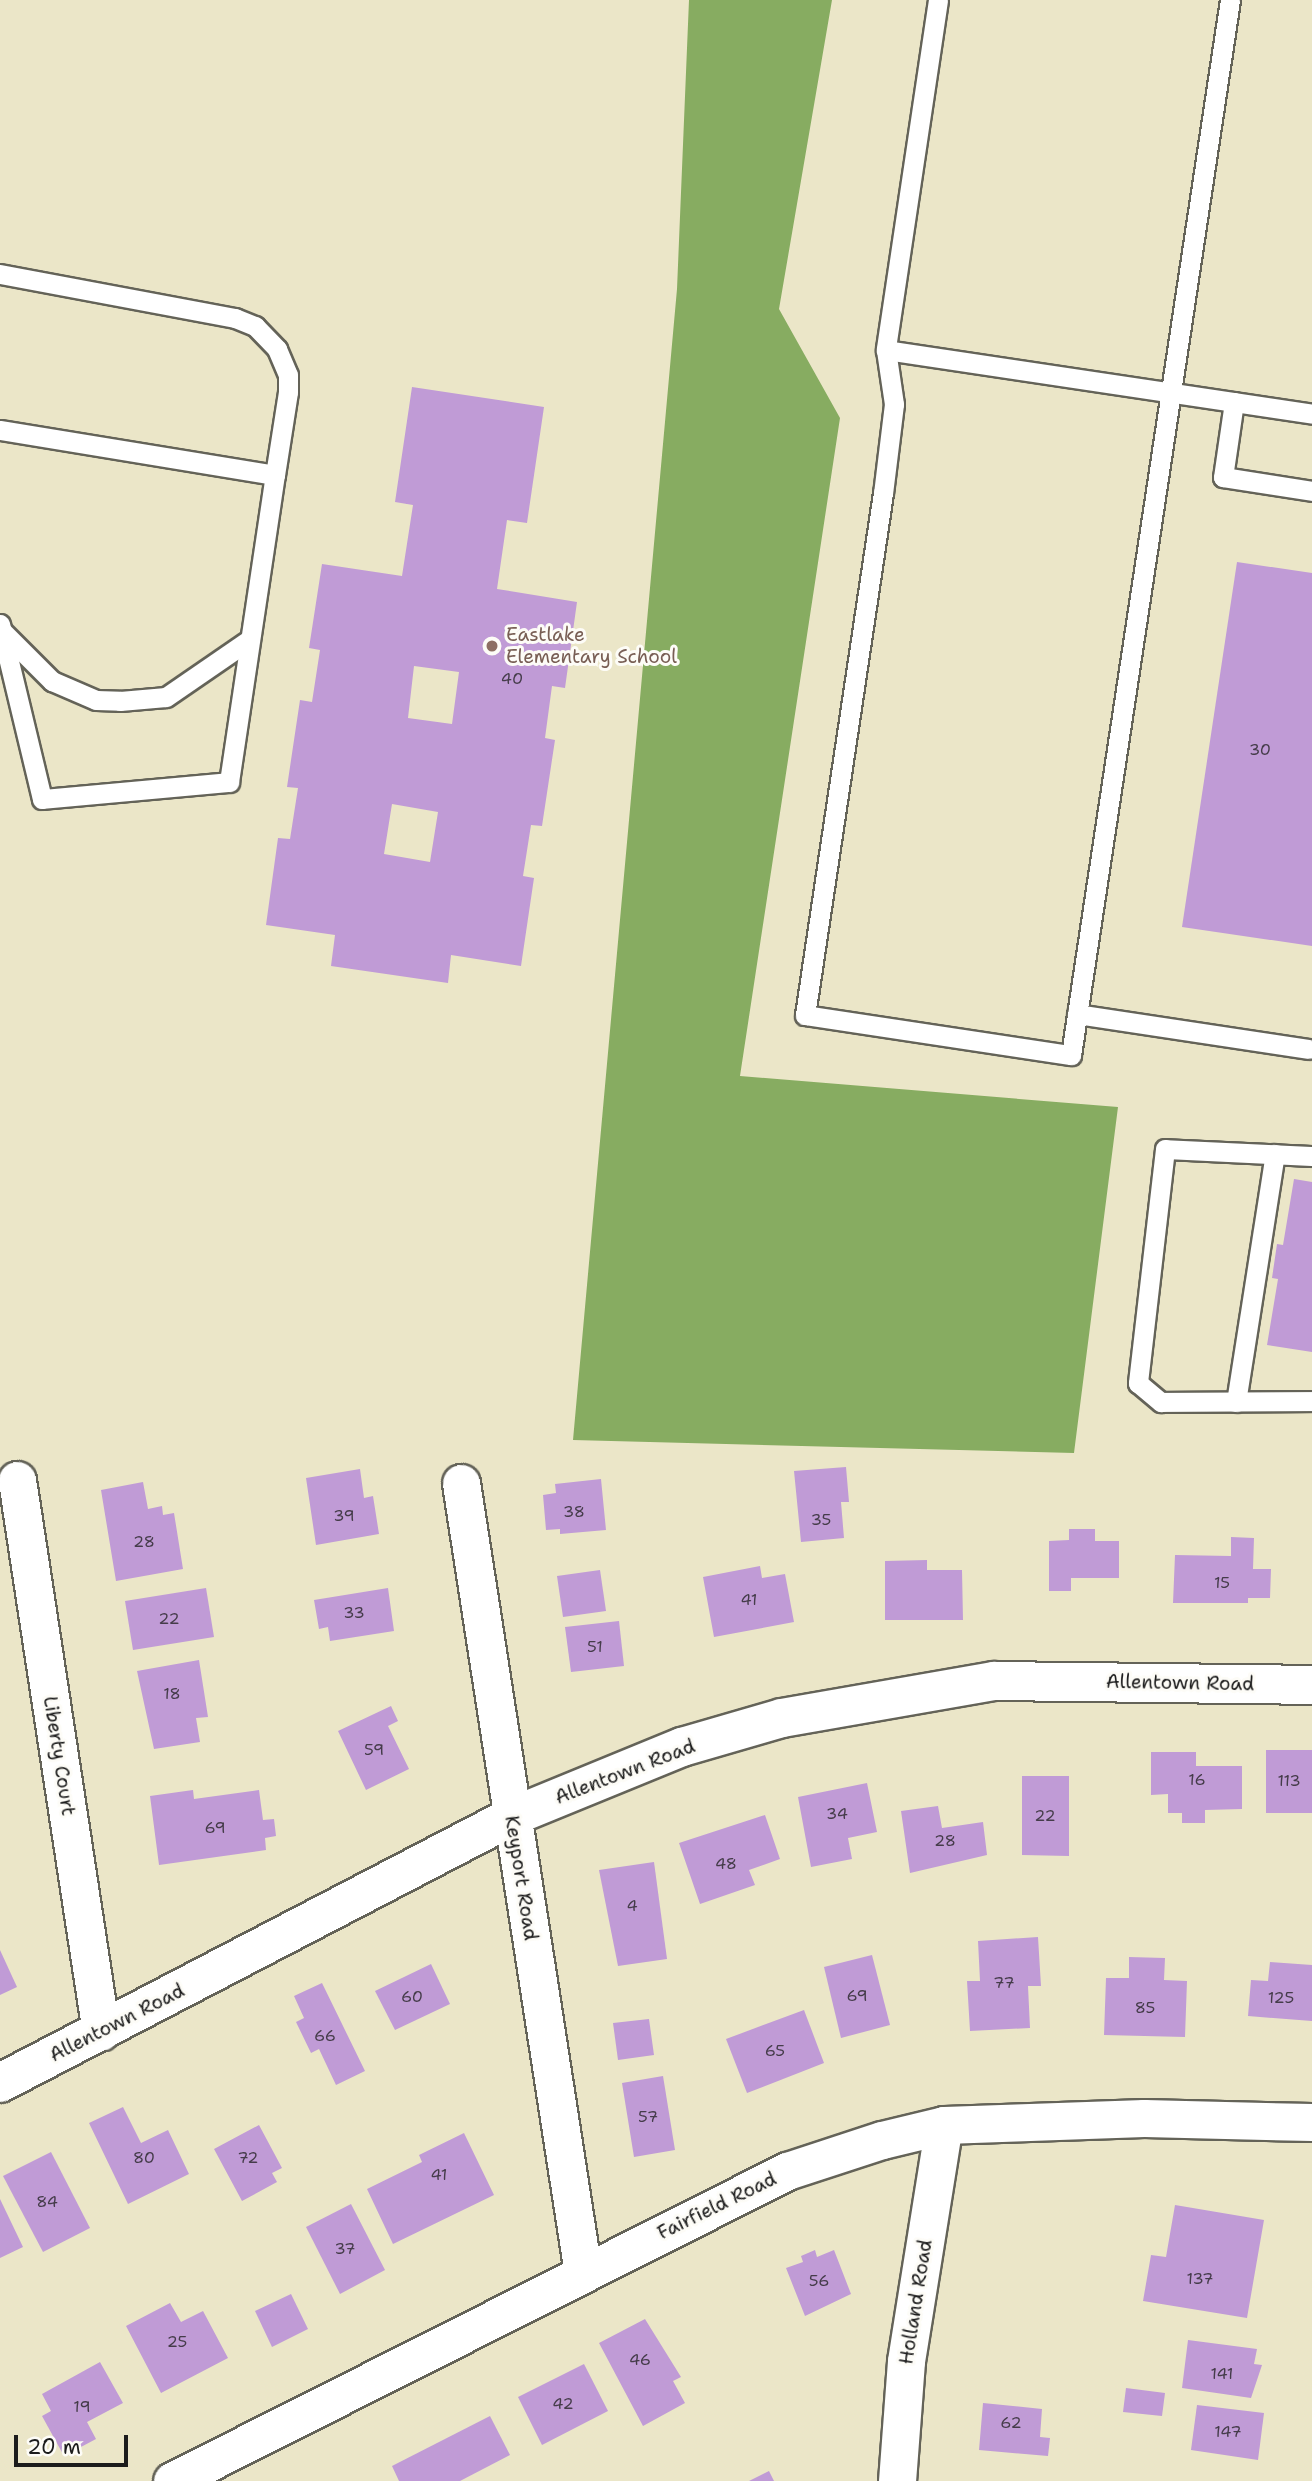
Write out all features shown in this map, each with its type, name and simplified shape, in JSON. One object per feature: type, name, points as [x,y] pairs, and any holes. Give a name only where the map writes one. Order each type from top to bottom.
[{"type":"street","name":"Liberty Court","points":[[17,1480],[101,2032]]},
{"type":"street","name":"Keyport Road","points":[[461,1483],[583,2273]]},
{"type":"street","name":"Allentown Road","points":[[0,2083],[511,1817],[682,1747],[782,1718],[994,1681],[1312,1685]]},
{"type":"street","name":"Fairfield Road","points":[[173,2481],[787,2171],[944,2124],[1144,2118],[1312,2122]]},
{"type":"street","name":"Holland Road","points":[[897,2481],[906,2361],[944,2124]]},
{"type":"lane","points":[[938,0],[886,351],[894,404],[885,480],[805,1015],[1071,1055],[1230,0]]},
{"type":"lane","points":[[0,274],[197,308],[255,326],[277,349],[288,375],[229,782],[42,799],[1,627]]},
{"type":"lane","points":[[886,351],[1312,414]]},
{"type":"lane","points":[[1234,402],[1223,477],[1312,491]]},
{"type":"lane","points":[[0,430],[275,475]]},
{"type":"lane","points":[[1,627],[52,681],[96,699],[120,701],[166,697],[249,640]]},
{"type":"lane","points":[[1077,1014],[1308,1049]]},
{"type":"lane","points":[[1312,1156],[1165,1149],[1138,1383],[1161,1402],[1312,1401]]},
{"type":"lane","points":[[1236,1402],[1275,1154]]},
{"type":"green space","points":[[689,0],[832,0],[779,309],[840,418],[740,1076],[1118,1107],[1074,1453],[573,1440],[677,289]]},
{"type":"building","points":[[412,387],[544,407],[527,523],[507,520],[497,589],[577,602],[565,688],[552,686],[545,738],[555,740],[542,826],[531,825],[523,876],[534,878],[521,966],[451,955],[448,983],[331,966],[335,935],[266,925],[278,838],[290,839],[298,788],[287,787],[300,700],[312,702],[320,650],[309,648],[322,564],[402,576],[413,505],[395,502]],"holes":[[[414,666],[459,672],[452,724],[408,718]],[[392,804],[438,812],[430,862],[384,854]]]},
{"type":"building","points":[[1237,562],[1312,573],[1312,946],[1182,927]]},
{"type":"building","points":[[1294,1179],[1312,1182],[1312,1352],[1267,1345],[1278,1279],[1272,1278],[1277,1244],[1283,1245]]},
{"type":"building","points":[[846,1467],[849,1502],[841,1502],[844,1538],[801,1542],[794,1471]]},
{"type":"building","points":[[360,1469],[364,1498],[373,1496],[379,1534],[316,1545],[306,1478]]},
{"type":"building","points":[[601,1479],[606,1530],[560,1534],[560,1529],[546,1530],[543,1495],[556,1493],[555,1484]]},
{"type":"building","points":[[143,1482],[148,1509],[162,1506],[163,1515],[174,1513],[183,1569],[116,1581],[101,1490]]},
{"type":"building","points":[[1069,1529],[1095,1529],[1095,1541],[1119,1541],[1119,1578],[1071,1578],[1071,1591],[1049,1591],[1049,1541],[1069,1540]]},
{"type":"building","points":[[1231,1537],[1254,1538],[1253,1569],[1271,1569],[1270,1598],[1248,1598],[1248,1603],[1173,1603],[1175,1555],[1231,1556]]},
{"type":"building","points":[[927,1560],[927,1570],[962,1570],[963,1620],[885,1620],[885,1561]]},
{"type":"building","points":[[760,1566],[762,1578],[785,1574],[794,1622],[714,1637],[703,1577]]},
{"type":"building","points":[[600,1570],[606,1611],[563,1617],[557,1576]]},
{"type":"building","points":[[206,1588],[214,1637],[133,1650],[125,1601]]},
{"type":"building","points":[[388,1588],[394,1631],[330,1641],[328,1627],[319,1629],[314,1600]]},
{"type":"building","points":[[619,1621],[624,1666],[571,1672],[565,1627]]},
{"type":"building","points":[[199,1660],[208,1717],[196,1718],[200,1742],[154,1749],[137,1671]]},
{"type":"building","points":[[391,1706],[398,1721],[388,1726],[409,1769],[366,1790],[338,1731]]},
{"type":"building","points":[[1266,1750],[1312,1750],[1312,1813],[1266,1813]]},
{"type":"building","points":[[1151,1752],[1196,1752],[1196,1766],[1242,1766],[1242,1809],[1205,1810],[1205,1823],[1182,1823],[1182,1813],[1168,1813],[1168,1794],[1151,1795]]},
{"type":"building","points":[[1022,1776],[1069,1776],[1069,1856],[1022,1855]]},
{"type":"building","points":[[867,1783],[877,1832],[848,1838],[852,1859],[811,1867],[798,1797]]},
{"type":"building","points":[[193,1790],[194,1799],[259,1790],[263,1820],[274,1819],[276,1836],[265,1838],[266,1850],[159,1865],[150,1796]]},
{"type":"building","points":[[938,1806],[942,1828],[983,1822],[987,1855],[910,1873],[901,1811]]},
{"type":"building","points":[[765,1815],[780,1859],[749,1870],[755,1885],[700,1904],[679,1843]]},
{"type":"building","points":[[654,1862],[667,1959],[618,1966],[599,1870]]},
{"type":"building","points":[[1038,1937],[1041,1986],[1028,1986],[1030,2028],[970,2031],[967,1981],[980,1981],[978,1941]]},
{"type":"building","points":[[0,1950],[17,1987],[0,1995]]},
{"type":"building","points":[[872,1955],[890,2025],[841,2038],[824,1967]]},
{"type":"building","points":[[1129,1957],[1165,1958],[1164,1980],[1187,1981],[1185,2037],[1104,2035],[1106,1978],[1129,1978]]},
{"type":"building","points":[[1270,1962],[1312,1965],[1312,2021],[1248,2016],[1251,1980],[1268,1981]]},
{"type":"building","points":[[431,1964],[450,2004],[395,2030],[375,1991]]},
{"type":"building","points":[[322,1983],[365,2071],[336,2085],[319,2049],[311,2053],[296,2022],[304,2018],[294,1996]]},
{"type":"building","points":[[804,2010],[824,2063],[747,2093],[726,2039]]},
{"type":"building","points":[[649,2019],[654,2055],[618,2060],[613,2023]]},
{"type":"building","points":[[663,2076],[675,2150],[634,2157],[622,2083]]},
{"type":"building","points":[[123,2107],[141,2143],[168,2130],[189,2174],[128,2204],[89,2123]]},
{"type":"building","points":[[259,2125],[282,2168],[272,2173],[277,2182],[242,2201],[214,2149]]},
{"type":"building","points":[[464,2133],[494,2195],[393,2244],[367,2189],[422,2162],[419,2155]]},
{"type":"building","points":[[51,2152],[90,2228],[43,2252],[3,2176]]},
{"type":"building","points":[[0,2199],[23,2247],[0,2258]]},
{"type":"building","points":[[351,2204],[385,2270],[340,2294],[306,2227]]},
{"type":"building","points":[[1175,2205],[1264,2220],[1247,2318],[1143,2301],[1151,2255],[1166,2257]]},
{"type":"building","points":[[815,2250],[817,2257],[834,2250],[851,2294],[805,2316],[786,2268],[803,2262],[801,2256]]},
{"type":"building","points":[[291,2294],[308,2329],[272,2347],[255,2311]]},
{"type":"building","points":[[170,2303],[181,2322],[203,2311],[228,2358],[161,2393],[126,2326]]},
{"type":"building","points":[[645,2319],[681,2377],[673,2381],[685,2403],[643,2426],[599,2343]]},
{"type":"building","points":[[1188,2340],[1257,2349],[1254,2364],[1262,2365],[1251,2398],[1182,2388]]},
{"type":"building","points":[[100,2362],[123,2403],[87,2422],[96,2439],[64,2456],[42,2416],[51,2411],[42,2394]]},
{"type":"building","points":[[584,2364],[608,2411],[542,2445],[518,2397]]},
{"type":"building","points":[[1126,2388],[1165,2393],[1162,2416],[1123,2412]]},
{"type":"building","points":[[983,2403],[1042,2409],[1040,2437],[1050,2438],[1048,2456],[979,2450]]},
{"type":"building","points":[[1197,2405],[1264,2413],[1258,2460],[1191,2450]]},
{"type":"building","points":[[490,2416],[510,2455],[460,2481],[399,2481],[392,2466]]},
{"type":"building","points":[[769,2471],[774,2481],[749,2481]]},
{"type":"place","name":"Eastlake Elementary School","points":[[492,646]]}]
